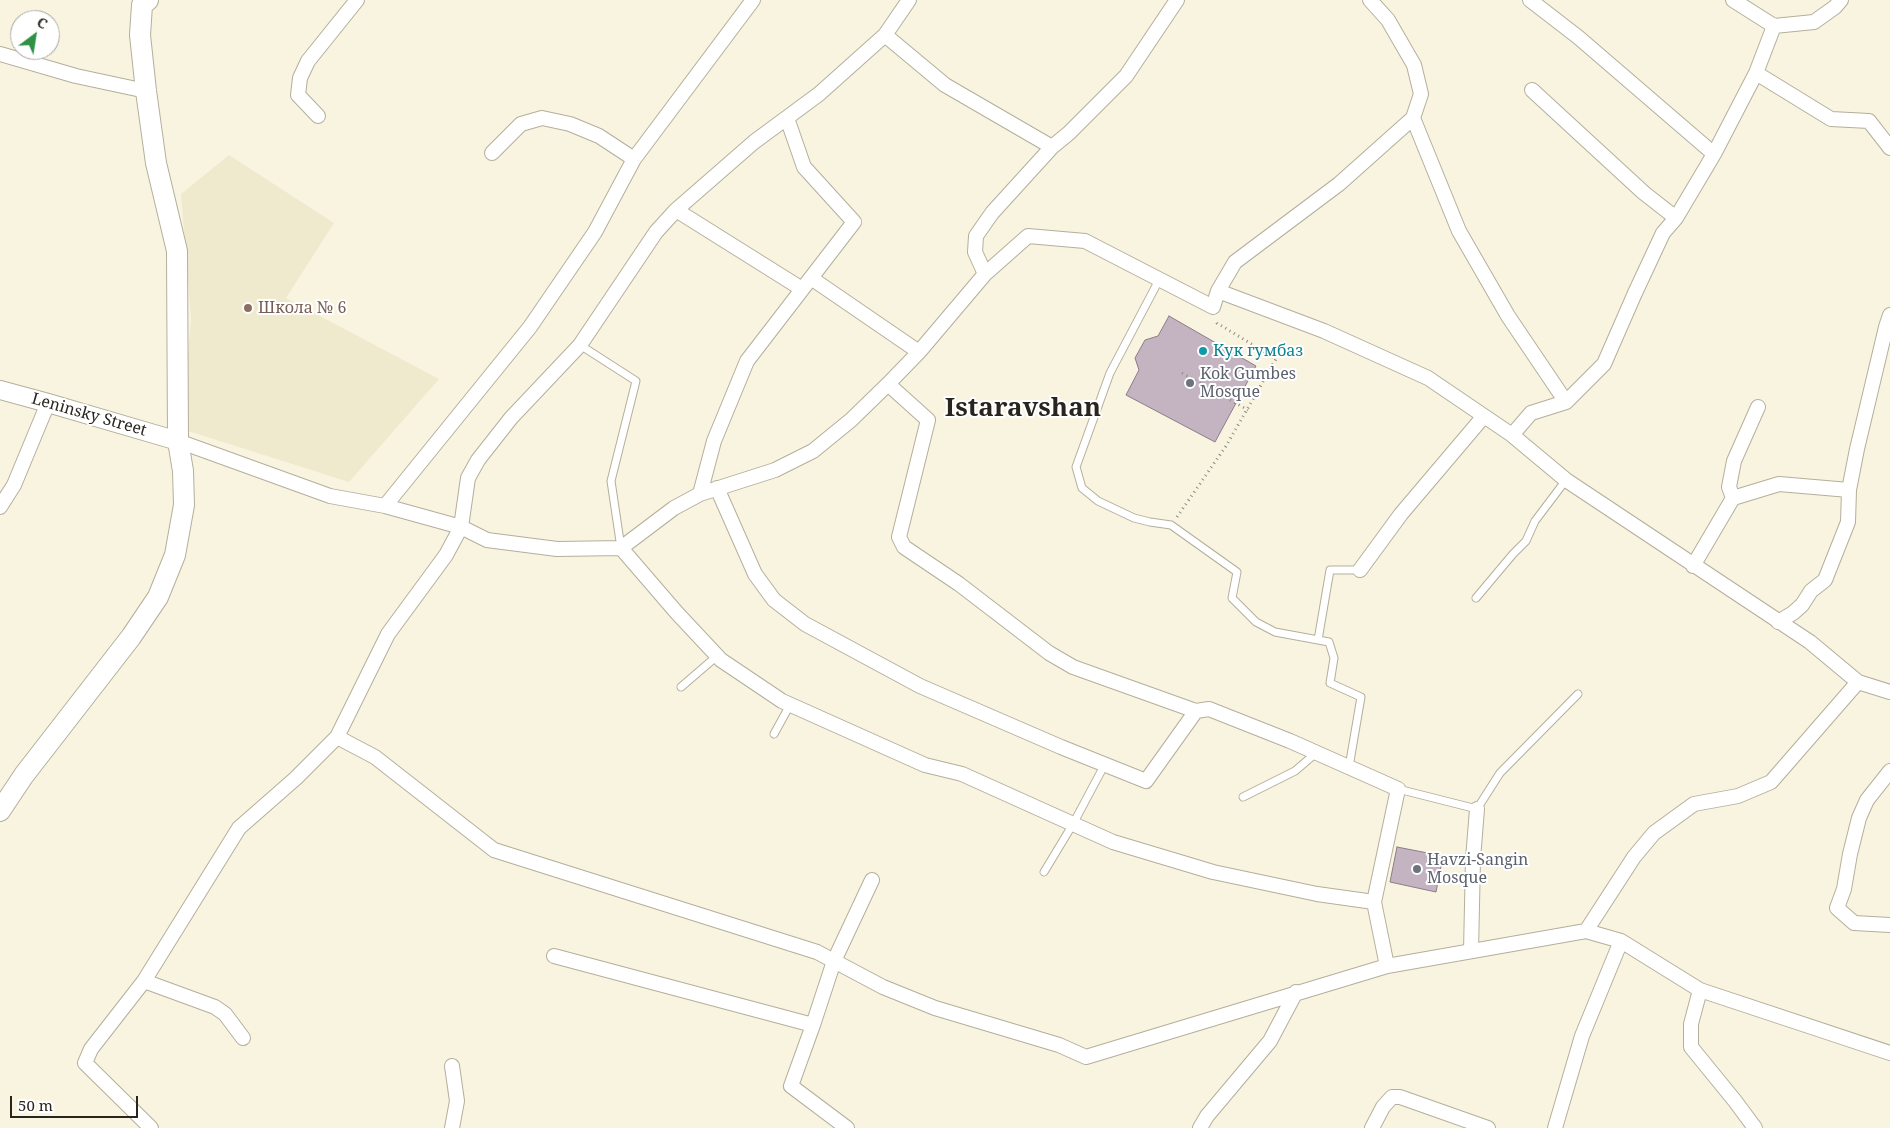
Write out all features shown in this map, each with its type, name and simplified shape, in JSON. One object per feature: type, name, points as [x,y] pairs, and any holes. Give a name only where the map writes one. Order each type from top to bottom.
[{"type":"main road","points":[[0,811],[24,775],[131,637],[158,597],[175,555],[184,505],[183,471],[178,441],[177,251],[156,163],[146,91],[140,35],[143,2]]},
{"type":"street","points":[[318,116],[298,95],[300,78],[308,61],[357,0]]},
{"type":"street","points":[[385,506],[530,327],[595,232],[634,159],[753,0]]},
{"type":"street","points":[[152,1128],[85,1063],[91,1049],[144,981],[239,828],[296,778],[338,737],[388,634],[446,554],[461,527],[468,478],[478,460],[511,418],[580,345],[656,232],[676,210],[754,142],[819,94],[885,35],[909,0]]},
{"type":"street","points":[[984,274],[975,252],[976,236],[992,213],[1052,147],[1069,133],[1126,76],[1177,0]]},
{"type":"street","points":[[178,441],[330,496],[385,506],[461,527],[487,540],[548,548],[620,548],[674,508],[700,494],[775,470],[813,451],[851,420],[888,384],[919,352],[984,274],[1028,236],[1085,241],[1212,307],[1218,291],[1235,262],[1339,184],[1413,118],[1421,94],[1414,65],[1388,20],[1370,0]]},
{"type":"street","points":[[1530,0],[1578,37],[1714,154]]},
{"type":"street","points":[[1734,0],[1774,26],[1814,22],[1835,7],[1841,0]]},
{"type":"street","points":[[1512,436],[1531,413],[1566,402],[1604,364],[1663,233],[1676,218],[1714,154],[1756,73],[1774,26]]},
{"type":"street","points":[[885,35],[946,85],[1052,147]]},
{"type":"street","points":[[0,54],[76,76],[146,91]]},
{"type":"street","points":[[1756,73],[1831,118],[1869,121],[1890,148]]},
{"type":"street","points":[[1532,90],[1644,193],[1676,218]]},
{"type":"street","points":[[492,153],[520,124],[542,118],[570,124],[598,136],[634,159]]},
{"type":"street","points":[[700,494],[714,441],[747,361],[854,222],[804,167],[787,118]]},
{"type":"street","points":[[1413,118],[1459,231],[1508,316],[1566,402]]},
{"type":"street","points":[[676,210],[802,289]]},
{"type":"street","points":[[811,278],[919,352]]},
{"type":"street","points":[[1218,291],[1324,331],[1428,378],[1512,436],[1566,480],[1810,642],[1858,682],[1890,692]]},
{"type":"street","points":[[1778,622],[1802,605],[1811,591],[1825,580],[1848,522],[1849,490],[1890,315]]},
{"type":"street","points":[[888,384],[928,420],[899,537],[904,547],[959,584],[1049,652],[1073,667],[1196,711],[1209,709],[1316,752],[1398,789],[1374,902],[1387,966]]},
{"type":"street","name":"Leninsky Street","points":[[0,390],[48,402],[178,441]]},
{"type":"street","points":[[0,507],[14,485],[48,402]]},
{"type":"street","points":[[1733,498],[1729,487],[1734,461],[1758,407]]},
{"type":"street","points":[[1360,570],[1401,514],[1484,416]]},
{"type":"street","points":[[1694,566],[1733,498],[1779,484],[1849,490]]},
{"type":"street","points":[[717,488],[755,574],[774,600],[805,624],[920,686],[1146,781],[1196,711]]},
{"type":"street","points":[[620,548],[717,656],[790,705],[925,765],[962,774],[1113,842],[1212,872],[1317,894],[1374,902]]},
{"type":"street","points":[[1586,931],[1634,857],[1654,833],[1694,804],[1738,796],[1771,782],[1858,682]]},
{"type":"street","points":[[338,737],[375,757],[494,850],[817,952],[883,987],[935,1008],[1059,1045],[1086,1057],[1387,966],[1586,931],[1621,941],[1700,990],[1890,1053]]},
{"type":"street","points":[[1890,771],[1867,800],[1859,818],[1844,889],[1837,908],[1854,923],[1890,926]]},
{"type":"street","points":[[1471,951],[1473,859],[1478,809]]},
{"type":"street","points":[[847,1128],[792,1086],[834,961],[872,880]]},
{"type":"street","points":[[1556,1128],[1582,1036],[1621,941]]},
{"type":"street","points":[[554,956],[813,1025]]},
{"type":"street","points":[[144,981],[215,1007],[225,1014],[243,1038]]},
{"type":"street","points":[[1700,990],[1691,1024],[1691,1047],[1755,1128]]},
{"type":"street","points":[[1200,1128],[1207,1116],[1270,1041],[1296,992]]},
{"type":"street","points":[[452,1066],[457,1101],[452,1128]]},
{"type":"street","points":[[1372,1128],[1383,1106],[1392,1097],[1400,1097],[1488,1128]]},
{"type":"lane","points":[[1159,280],[1110,373],[1076,467],[1082,488],[1098,500],[1134,518],[1171,525],[1237,572],[1232,598],[1256,622],[1275,632],[1329,642],[1334,658],[1330,683],[1361,697],[1349,767]]},
{"type":"lane","points":[[580,345],[636,381],[610,481],[620,548]]},
{"type":"lane","points":[[1476,598],[1526,541],[1534,521],[1566,480]]},
{"type":"lane","points":[[1318,640],[1330,570],[1360,570]]},
{"type":"lane","points":[[681,687],[717,656]]},
{"type":"lane","points":[[1398,789],[1478,809],[1500,773],[1578,694]]},
{"type":"lane","points":[[774,734],[790,705]]},
{"type":"lane","points":[[1243,797],[1296,772],[1316,752]]},
{"type":"lane","points":[[1044,872],[1073,824],[1105,764]]},
{"type":"path","points":[[1171,525],[1226,446],[1276,359],[1217,323],[1212,307]]},
{"type":"path","points":[[1182,373],[1248,410]]},
{"type":"shaded area","name":"Школа № 6","points":[[229,155],[334,223],[286,298],[439,379],[349,482],[182,429],[191,319],[181,194]]},
{"type":"building","name":"Kok Gumbes Mosque","points":[[1169,316],[1256,366],[1215,442],[1126,395],[1139,370],[1135,358],[1145,340],[1158,336]]},
{"type":"building","name":"Havzi-Sangin Mosque","points":[[1397,847],[1443,856],[1436,892],[1390,882]]},
{"type":"place","name":"Школа № 6","points":[[248,308]]},
{"type":"place","name":"Кук гумбаз","points":[[1203,351]]},
{"type":"place","name":"Kok Gumbes Mosque","points":[[1190,383]]},
{"type":"place","name":"Havzi-Sangin Mosque","points":[[1417,869]]},
{"type":"district","name":"Istaravshan","points":[[1023,409]]}]
